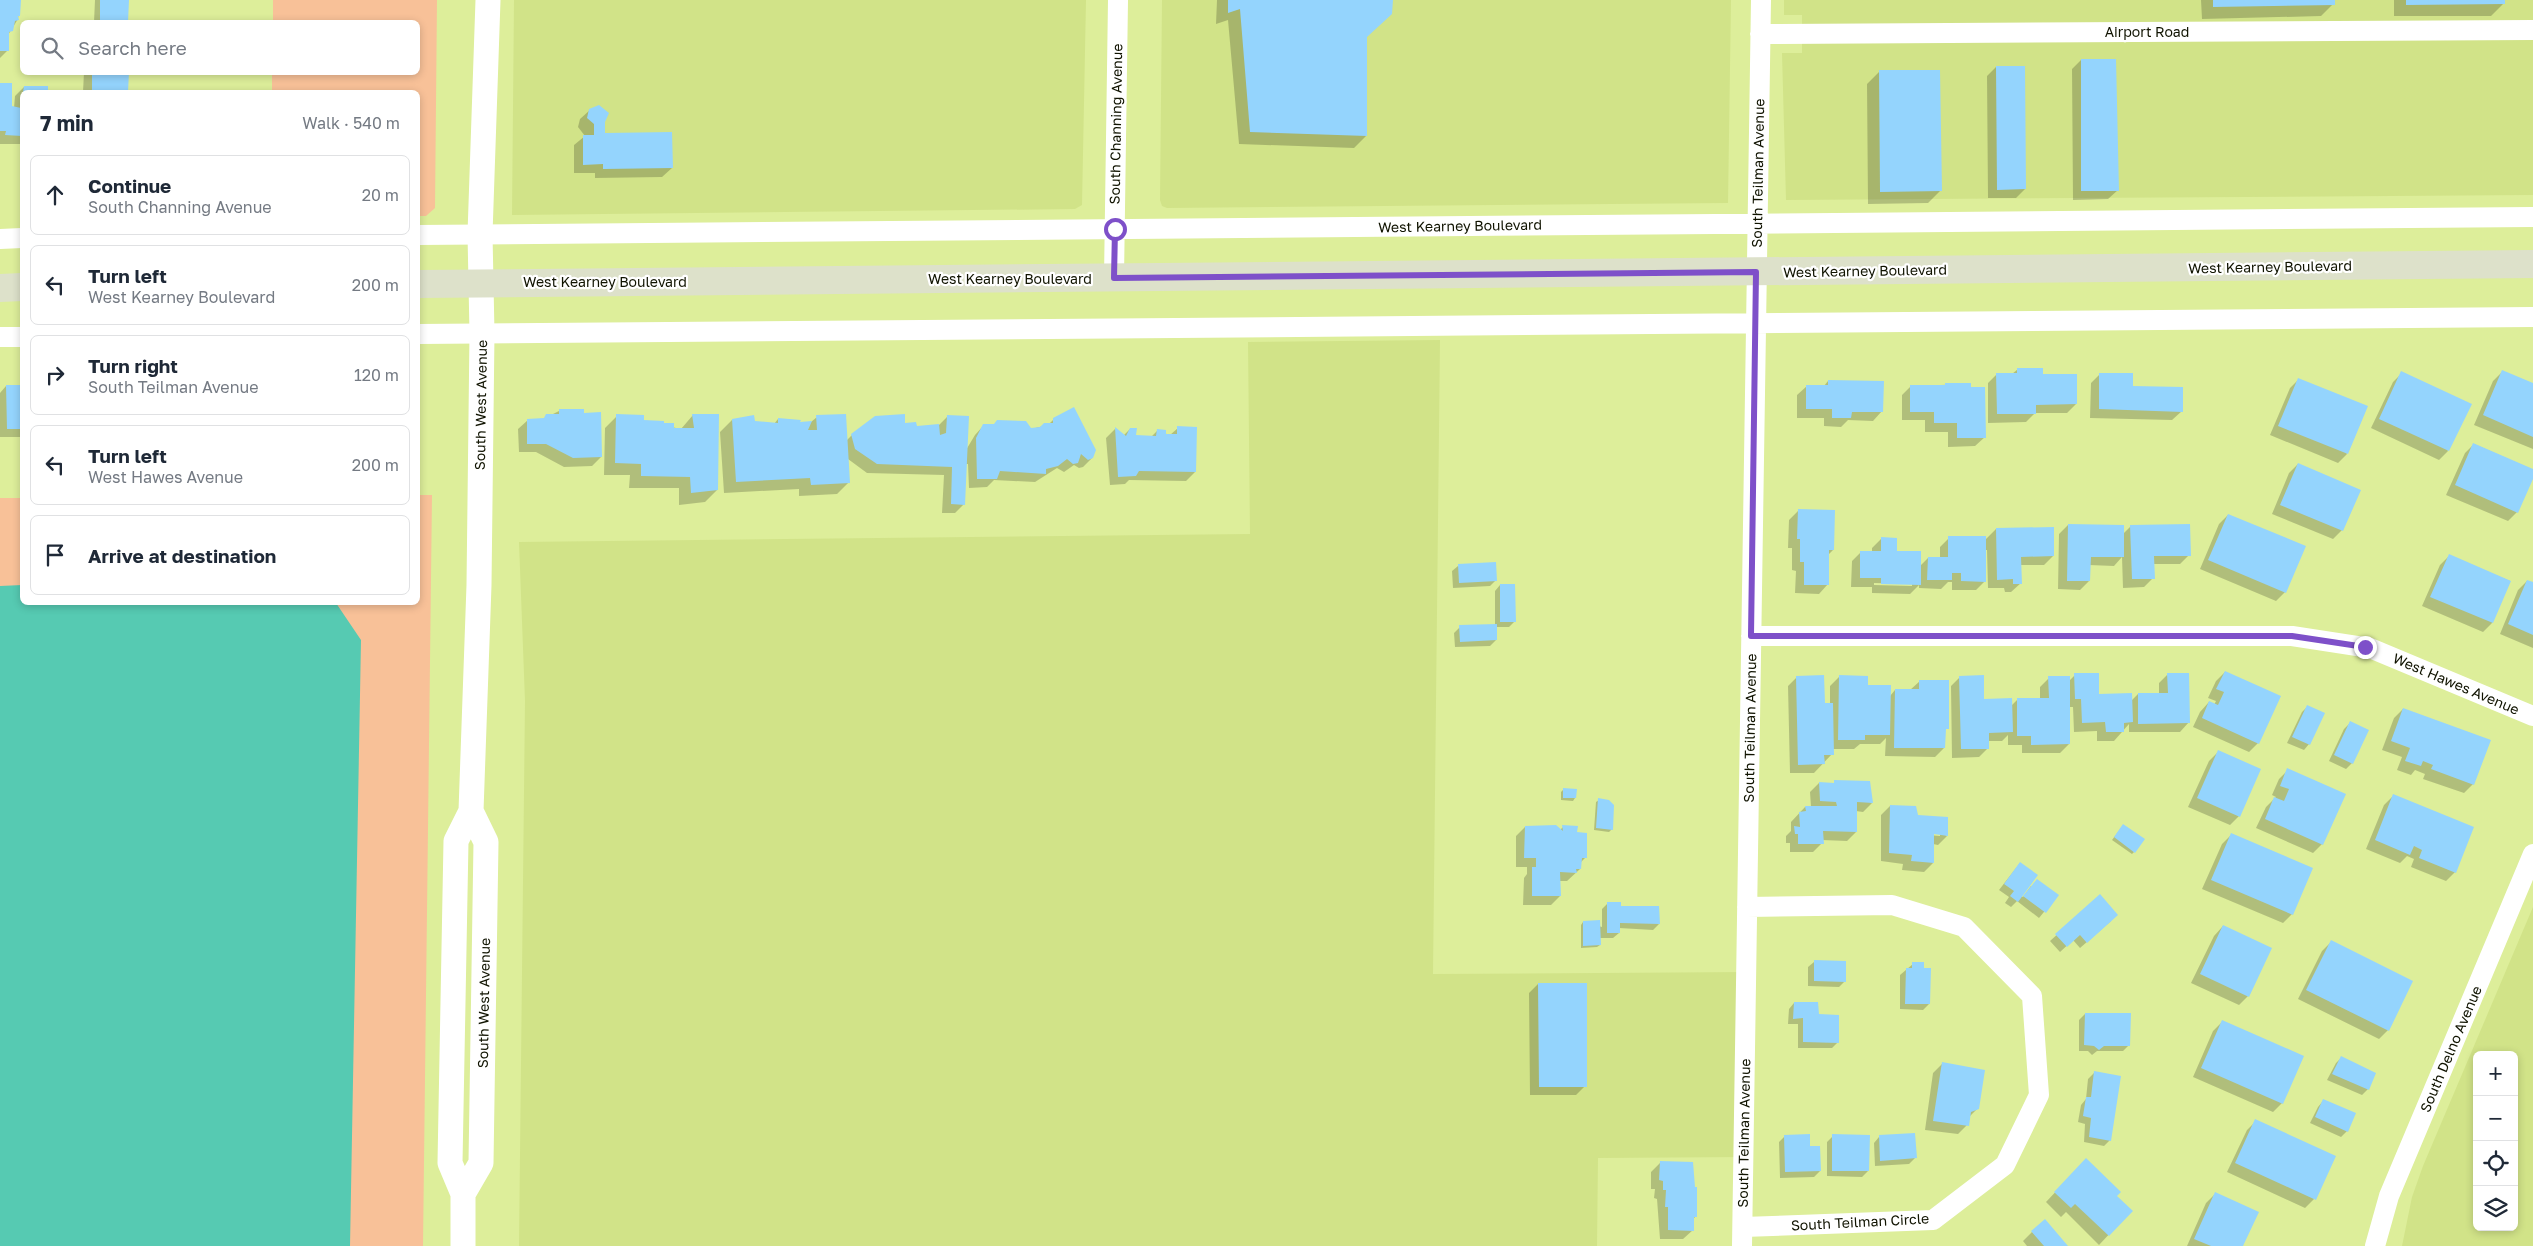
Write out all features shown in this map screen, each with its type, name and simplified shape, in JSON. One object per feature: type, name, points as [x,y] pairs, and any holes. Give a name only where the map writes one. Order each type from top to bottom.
[{"type":"main road","name":"West Kearney Boulevard","points":[[420,284],[2533,264]]},
{"type":"main road","points":[[0,288],[20,287]]},
{"type":"street","name":"South West Avenue","points":[[463,1246],[463,1194],[450,1163],[456,842],[471,811],[480,585],[482,283],[480,234],[488,0]]},
{"type":"street","name":"South Channing Avenue","points":[[1114,278],[1118,0]]},
{"type":"street","name":"South Teilman Avenue","points":[[1743,1236],[1761,0]]},
{"type":"street","name":"Airport Road","points":[[1760,34],[2533,30]]},
{"type":"street","name":"West Kearney Boulevard","points":[[420,235],[2533,217]]},
{"type":"street","points":[[0,239],[20,238]]},
{"type":"street","points":[[420,334],[2533,317]]},
{"type":"street","points":[[0,337],[20,337]]},
{"type":"street","name":"West Hawes Avenue","points":[[1751,636],[2292,636],[2370,648],[2533,716]]},
{"type":"street","name":"South Delno Avenue","points":[[2375,1246],[2389,1196],[2533,854]]},
{"type":"street","name":"South Teilman Circle","points":[[1743,1236],[1933,1220],[2005,1165],[2039,1095],[2032,996],[1964,927],[1892,905],[1748,907]]},
{"type":"shaded area","points":[[273,0],[437,0],[435,208],[426,216],[420,216],[420,90],[272,90],[272,75],[420,75],[420,20],[273,20]]},
{"type":"shaded area","points":[[514,0],[1086,0],[1082,205],[1075,209],[512,215]]},
{"type":"shaded area","points":[[1162,0],[1731,0],[1728,203],[1167,208],[1162,206],[1160,200]]},
{"type":"shaded area","points":[[1784,0],[2533,0],[2533,195],[1786,200],[1782,53],[1802,53],[1802,15],[1784,15]]},
{"type":"shaded area","points":[[1440,340],[1433,974],[1749,972],[1747,1157],[1598,1158],[1597,1246],[519,1246],[525,701],[519,542],[1250,534],[1248,342]]},
{"type":"shaded area","points":[[420,495],[432,495],[423,1246],[0,1246],[0,498],[20,498],[20,605],[420,605]]},
{"type":"shaded area","points":[[2533,907],[2533,1246],[2402,1246],[2412,1197],[2423,1166]]},
{"type":"water","points":[[20,585],[20,605],[337,605],[361,640],[350,1246],[0,1246],[0,586]]},
{"type":"building","points":[[0,0],[21,0],[19,20],[15,21],[13,31],[9,32],[9,51],[0,51]]},
{"type":"building","points":[[100,0],[129,0],[128,20],[100,20]]},
{"type":"building","points":[[1228,0],[1393,0],[1392,14],[1367,37],[1367,136],[1250,132],[1240,9],[1228,13]]},
{"type":"building","points":[[2213,0],[2335,0],[2335,5],[2213,7]]},
{"type":"building","points":[[2406,0],[2505,0],[2505,4],[2406,5]]},
{"type":"building","points":[[2081,59],[2116,59],[2119,191],[2081,191]]},
{"type":"building","points":[[1996,66],[2025,66],[2026,189],[1997,190]]},
{"type":"building","points":[[1879,70],[1940,70],[1942,191],[1880,192]]},
{"type":"building","points":[[92,75],[129,75],[128,90],[92,90]]},
{"type":"building","points":[[0,83],[12,83],[12,106],[20,108],[20,136],[5,135],[6,131],[0,131]]},
{"type":"building","points":[[24,86],[48,86],[48,90],[23,90]]},
{"type":"building","points":[[599,105],[609,113],[605,122],[605,133],[672,132],[673,168],[603,169],[603,164],[583,165],[583,135],[594,135],[594,124],[587,118],[589,109]]},
{"type":"building","points":[[2017,368],[2043,368],[2043,374],[2077,374],[2077,404],[2036,405],[2036,414],[1997,414],[1996,373],[2017,373]]},
{"type":"building","points":[[2502,370],[2533,383],[2533,437],[2483,415]]},
{"type":"building","points":[[2401,371],[2472,404],[2449,451],[2379,419]]},
{"type":"building","points":[[2099,373],[2133,373],[2133,386],[2183,387],[2183,412],[2099,409]]},
{"type":"building","points":[[2298,378],[2368,406],[2348,454],[2278,426]]},
{"type":"building","points":[[1828,380],[1884,381],[1883,412],[1852,412],[1851,418],[1832,418],[1832,409],[1806,409],[1806,385],[1828,385]]},
{"type":"building","points":[[1945,383],[1971,383],[1971,387],[1985,387],[1986,438],[1957,438],[1957,423],[1934,423],[1934,412],[1910,412],[1910,385],[1945,385]]},
{"type":"building","points":[[6,385],[20,385],[20,429],[7,429]]},
{"type":"building","points":[[1074,407],[1096,450],[1093,458],[1088,460],[1081,454],[1078,463],[1073,464],[1067,459],[1058,466],[1046,469],[1046,474],[1000,471],[997,479],[977,479],[976,438],[983,424],[994,424],[997,420],[1026,421],[1031,428],[1040,427],[1044,423],[1053,423],[1053,418]]},
{"type":"building","points":[[559,409],[584,409],[584,413],[601,412],[602,457],[573,458],[546,444],[527,444],[527,419],[544,418],[546,414],[559,414]]},
{"type":"building","points":[[616,414],[644,415],[644,420],[674,423],[674,428],[694,428],[692,414],[719,414],[718,490],[691,493],[690,477],[641,476],[641,464],[615,463]]},
{"type":"building","points":[[846,414],[850,483],[811,485],[810,478],[736,482],[732,419],[754,415],[755,421],[778,423],[778,418],[801,420],[800,422],[812,421],[808,430],[817,430],[816,415]]},
{"type":"building","points":[[905,414],[905,423],[916,422],[917,426],[939,424],[940,435],[946,433],[947,415],[969,416],[965,505],[951,504],[952,467],[877,464],[855,449],[851,434],[875,416]]},
{"type":"building","points":[[1177,426],[1197,427],[1196,472],[1139,471],[1136,476],[1118,477],[1115,427],[1126,436],[1130,428],[1137,428],[1136,435],[1156,436],[1157,429],[1166,430],[1166,434],[1177,434]]},
{"type":"building","points":[[2473,443],[2533,469],[2533,479],[2518,513],[2455,485]]},
{"type":"building","points":[[2298,463],[2361,490],[2343,531],[2280,505]]},
{"type":"building","points":[[1798,509],[1835,510],[1834,550],[1829,550],[1829,585],[1804,585],[1804,562],[1800,562],[1800,539],[1797,539]]},
{"type":"building","points":[[2228,514],[2306,546],[2286,593],[2208,560]]},
{"type":"building","points":[[2068,524],[2124,525],[2124,557],[2091,557],[2090,581],[2067,581]]},
{"type":"building","points":[[2190,524],[2191,556],[2154,556],[2155,579],[2132,579],[2130,525]]},
{"type":"building","points":[[2054,527],[2054,556],[2021,557],[2022,584],[2013,584],[2013,579],[1997,580],[1996,528]]},
{"type":"building","points":[[1948,536],[1986,536],[1986,582],[1961,581],[1961,573],[1952,573],[1952,580],[1927,580],[1928,557],[1948,557]]},
{"type":"building","points":[[1881,537],[1897,538],[1897,551],[1921,551],[1921,585],[1881,584],[1881,578],[1860,578],[1860,551],[1881,551]]},
{"type":"building","points":[[2449,554],[2511,581],[2493,623],[2430,597]]},
{"type":"building","points":[[1496,562],[1497,581],[1459,583],[1458,564]]},
{"type":"building","points":[[2527,580],[2533,582],[2533,635],[2508,624]]},
{"type":"building","points":[[1500,584],[1515,584],[1516,622],[1500,622]]},
{"type":"building","points":[[1497,624],[1497,640],[1460,642],[1459,625]]},
{"type":"building","points":[[2225,671],[2281,696],[2259,744],[2202,718],[2209,701],[2218,705],[2224,692],[2216,689]]},
{"type":"building","points":[[2074,673],[2099,673],[2099,694],[2132,693],[2133,722],[2124,723],[2124,732],[2106,732],[2105,722],[2082,723],[2081,699],[2075,699]]},
{"type":"building","points":[[2167,673],[2189,673],[2190,723],[2138,724],[2138,693],[2168,693]]},
{"type":"building","points":[[1824,675],[1825,703],[1833,703],[1834,755],[1824,755],[1825,764],[1798,765],[1796,676]]},
{"type":"building","points":[[1839,675],[1868,676],[1868,685],[1891,685],[1890,735],[1865,735],[1865,740],[1838,740]]},
{"type":"building","points":[[1984,675],[1984,699],[2012,698],[2013,732],[1989,733],[1989,749],[1961,749],[1959,676]]},
{"type":"building","points":[[2048,676],[2070,676],[2070,744],[2031,745],[2031,736],[2017,736],[2017,698],[2049,698]]},
{"type":"building","points":[[1919,680],[1949,680],[1949,729],[1946,729],[1945,748],[1894,748],[1895,689],[1919,689]]},
{"type":"building","points":[[2307,705],[2325,713],[2310,745],[2292,737]]},
{"type":"building","points":[[2403,708],[2491,740],[2474,785],[2431,769],[2433,765],[2423,761],[2421,766],[2405,761],[2410,748],[2391,741]]},
{"type":"building","points":[[2350,721],[2369,730],[2353,764],[2334,755]]},
{"type":"building","points":[[2218,750],[2261,769],[2240,817],[2197,798]]},
{"type":"building","points":[[2287,768],[2346,794],[2323,845],[2265,819],[2274,797],[2284,801],[2289,789],[2280,786]]},
{"type":"building","points":[[1834,780],[1870,781],[1873,803],[1857,802],[1857,832],[1823,831],[1824,844],[1798,844],[1798,834],[1795,834],[1794,826],[1800,827],[1799,812],[1806,811],[1805,806],[1837,806],[1836,802],[1820,801],[1819,782],[1834,783]]},
{"type":"building","points":[[1563,788],[1577,789],[1576,798],[1563,798]]},
{"type":"building","points":[[2393,794],[2474,827],[2456,873],[2419,858],[2422,850],[2414,846],[2410,855],[2375,840]]},
{"type":"building","points":[[1598,798],[1609,800],[1614,805],[1613,830],[1596,828]]},
{"type":"building","points":[[1890,805],[1916,806],[1918,815],[1948,817],[1948,836],[1934,834],[1934,863],[1911,861],[1912,855],[1889,853]]},
{"type":"building","points":[[2123,824],[2145,839],[2135,853],[2114,837]]},
{"type":"building","points":[[1556,825],[1563,831],[1562,825],[1578,826],[1577,832],[1587,833],[1587,858],[1582,858],[1581,869],[1576,869],[1577,873],[1560,872],[1561,896],[1532,896],[1532,867],[1536,867],[1536,858],[1524,858],[1525,826]]},
{"type":"building","points":[[2231,833],[2313,868],[2293,915],[2211,880]]},
{"type":"building","points":[[2020,862],[2038,875],[2018,902],[2010,896],[2014,891],[2004,884]]},
{"type":"building","points":[[2037,879],[2059,895],[2046,913],[2023,896]]},
{"type":"building","points":[[2100,894],[2118,915],[2087,943],[2080,935],[2067,947],[2055,934]]},
{"type":"building","points":[[1607,902],[1621,902],[1621,906],[1659,906],[1660,924],[1620,923],[1620,933],[1607,933]]},
{"type":"building","points":[[1600,920],[1601,945],[1583,946],[1583,921]]},
{"type":"building","points":[[2223,925],[2272,948],[2249,997],[2200,974]]},
{"type":"building","points":[[2331,940],[2413,981],[2389,1031],[2306,990]]},
{"type":"building","points":[[1814,960],[1846,961],[1846,982],[1814,981]]},
{"type":"building","points":[[1912,962],[1924,962],[1924,968],[1931,968],[1930,1004],[1905,1004],[1906,968],[1912,968]]},
{"type":"building","points":[[1538,983],[1587,983],[1587,1087],[1539,1087]]},
{"type":"building","points":[[1794,1002],[1818,1002],[1819,1014],[1839,1015],[1839,1043],[1803,1042],[1803,1018],[1793,1019]]},
{"type":"building","points":[[2085,1013],[2131,1013],[2130,1046],[2104,1046],[2099,1050],[2094,1046],[2084,1045]]},
{"type":"building","points":[[2222,1020],[2304,1056],[2283,1104],[2201,1068]]},
{"type":"building","points":[[2341,1056],[2376,1073],[2369,1090],[2332,1074]]},
{"type":"building","points":[[1942,1062],[1985,1070],[1979,1109],[1971,1112],[1969,1126],[1933,1121]]},
{"type":"building","points":[[2094,1071],[2121,1076],[2111,1141],[2089,1137],[2091,1118],[2083,1116],[2086,1097],[2091,1097]]},
{"type":"building","points":[[2323,1099],[2356,1113],[2348,1132],[2315,1117]]},
{"type":"building","points":[[2255,1119],[2336,1156],[2316,1200],[2235,1163]]},
{"type":"building","points":[[1915,1133],[1917,1158],[1880,1161],[1879,1135]]},
{"type":"building","points":[[1810,1134],[1810,1146],[1820,1146],[1821,1171],[1785,1172],[1784,1135]]},
{"type":"building","points":[[1832,1134],[1870,1135],[1869,1171],[1832,1171]]},
{"type":"building","points":[[2086,1158],[2121,1192],[2117,1196],[2133,1211],[2109,1236],[2075,1204],[2071,1208],[2054,1192]]},
{"type":"building","points":[[1660,1161],[1693,1162],[1695,1187],[1697,1187],[1697,1217],[1694,1217],[1694,1231],[1668,1230],[1668,1207],[1665,1207],[1666,1190],[1663,1190],[1663,1181],[1659,1180]]},
{"type":"building","points":[[2215,1192],[2259,1212],[2243,1246],[2211,1246],[2194,1239]]},
{"type":"building","points":[[2045,1219],[2068,1246],[2044,1246],[2031,1231]]},
{"type":"route","points":[[1115,229],[1114,278],[1756,272],[1751,636],[2292,636],[2365,647]]}]
